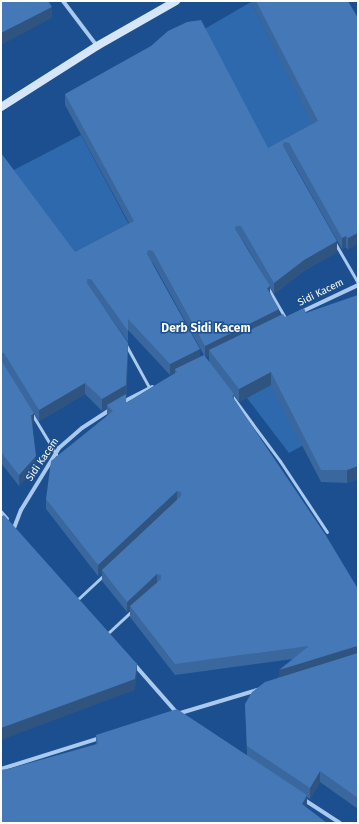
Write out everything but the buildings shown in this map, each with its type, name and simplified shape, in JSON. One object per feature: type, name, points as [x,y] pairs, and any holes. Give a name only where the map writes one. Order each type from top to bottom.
[{"type":"street","points":[[64,1],[97,46]]},
{"type":"street","points":[[1,107],[97,46],[176,1]]},
{"type":"street","name":"Sidi Kacem","points":[[285,320],[358,284]]},
{"type":"street","name":"Sidi Kacem","points":[[14,528],[21,510],[56,454],[68,438],[113,407],[156,385]]},
{"type":"street","points":[[1,512],[19,533]]},
{"type":"street","points":[[73,595],[82,606]]},
{"type":"street","points":[[102,628],[112,640]]},
{"type":"street","points":[[127,657],[177,714],[184,718]]},
{"type":"street","points":[[170,716],[260,689]]},
{"type":"street","points":[[1,769],[104,737]]},
{"type":"street","points":[[301,797],[340,823]]},
{"type":"lane","points":[[332,236],[358,284]]},
{"type":"lane","points":[[266,286],[285,320]]},
{"type":"lane","points":[[122,339],[150,389]]},
{"type":"lane","points":[[227,390],[280,461],[327,532]]},
{"type":"lane","points":[[30,411],[56,454]]},
{"type":"lane","points":[[77,600],[110,570]]},
{"type":"lane","points":[[107,634],[138,606]]},
{"type":"shaded area","points":[[251,2],[318,132],[268,159],[201,31]]},
{"type":"shaded area","points":[[81,135],[133,232],[75,263],[8,173]]},
{"type":"shaded area","points":[[278,381],[339,426],[289,453],[247,398]]},
{"type":"district","name":"Derb Sidi Kacem","points":[[206,329]]}]
